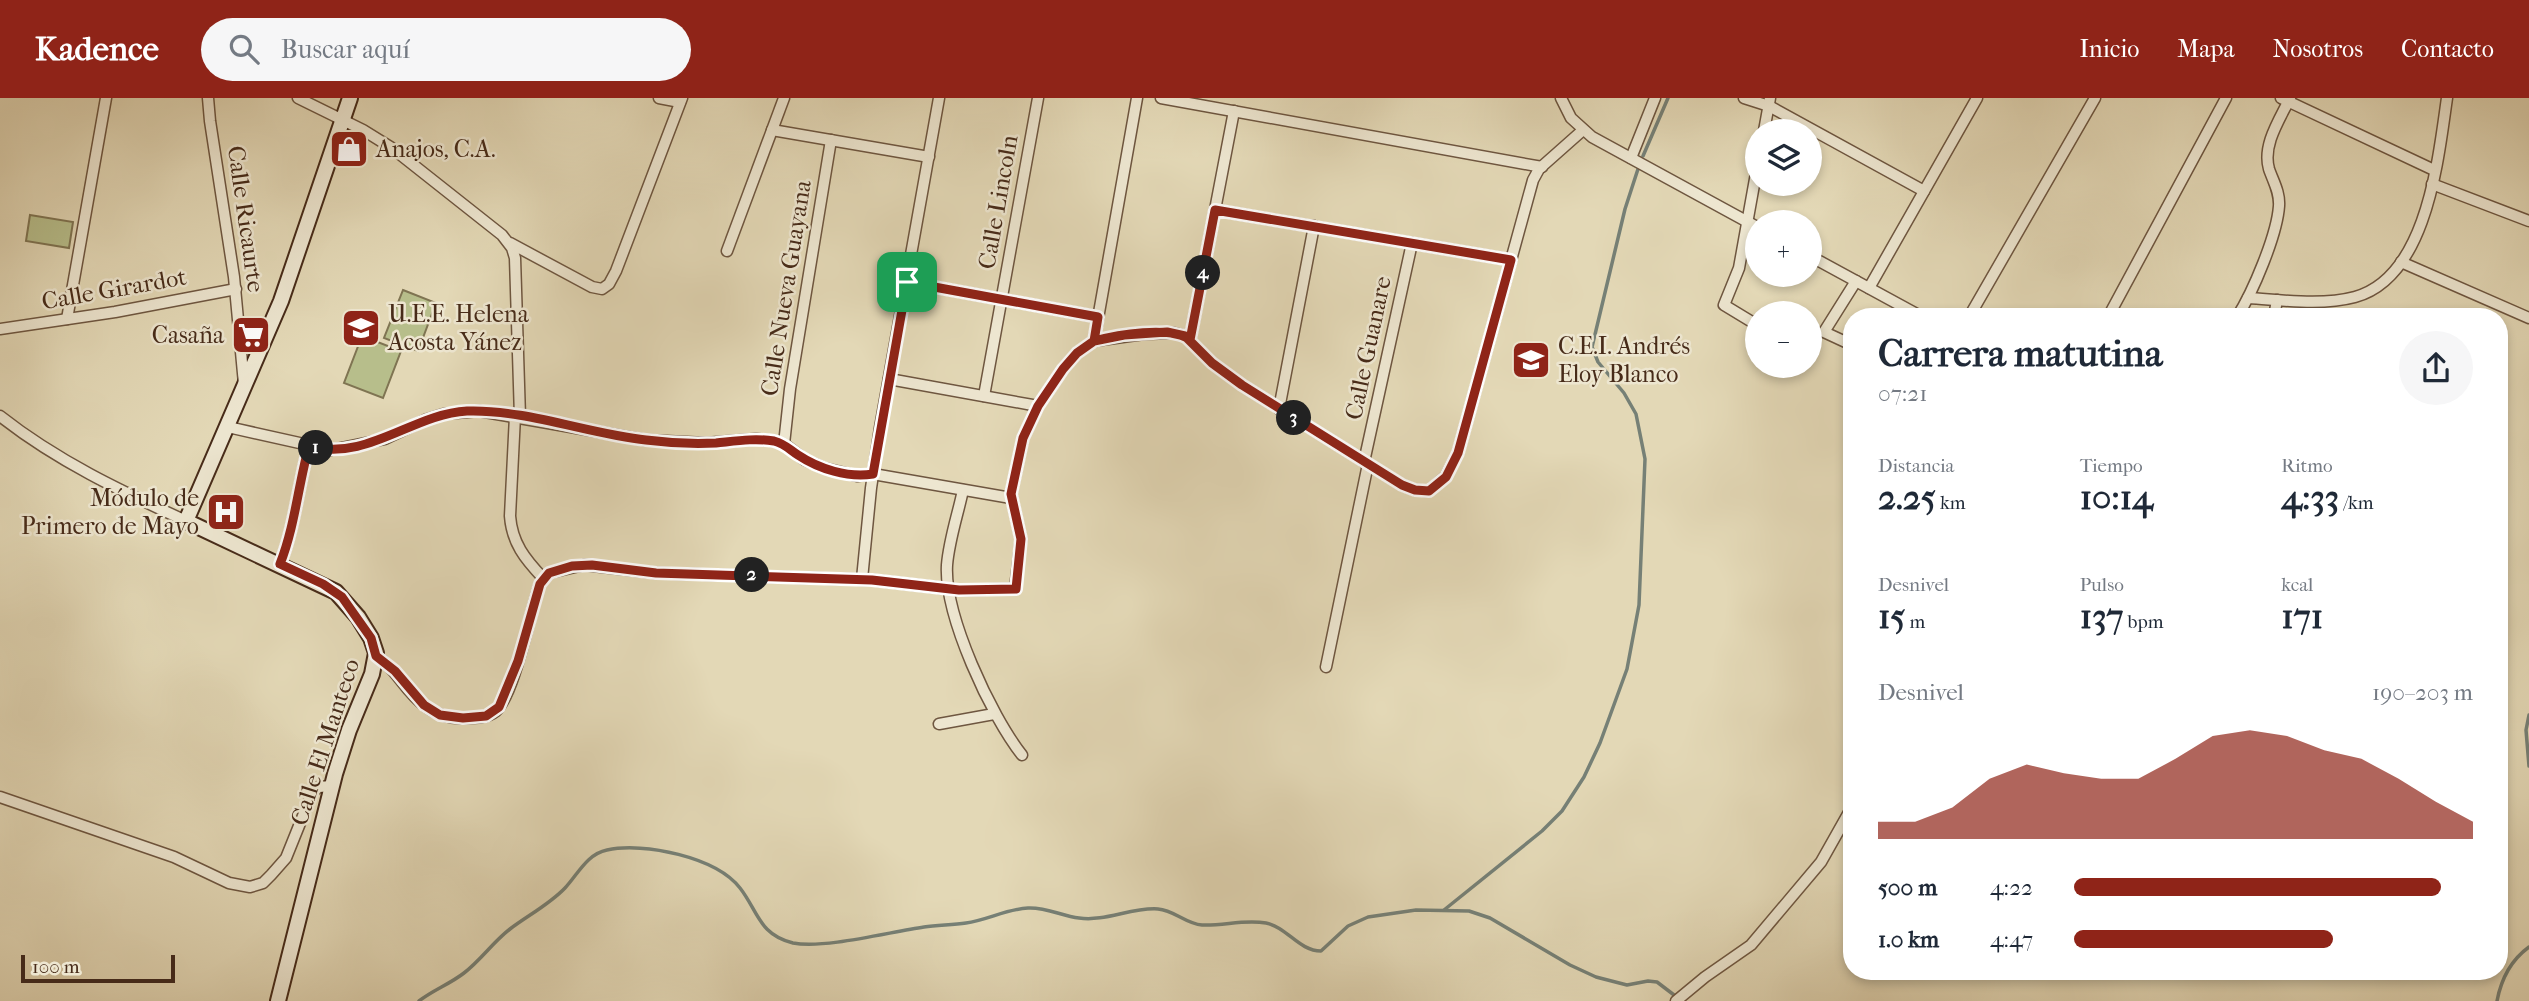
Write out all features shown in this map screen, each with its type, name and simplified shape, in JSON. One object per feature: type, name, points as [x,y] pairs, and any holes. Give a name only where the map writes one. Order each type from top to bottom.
[{"type":"street","points":[[67,319],[106,98]]},
{"type":"street","name":"Calle Ricaurte","points":[[208,98],[236,289],[244,388]]},
{"type":"street","points":[[298,98],[392,148],[484,219],[509,243],[592,287],[602,289],[609,284],[681,100],[659,98]]},
{"type":"street","points":[[186,521],[281,301],[349,98]]},
{"type":"street","points":[[727,251],[784,98]]},
{"type":"street","points":[[862,579],[873,474],[939,98]]},
{"type":"street","name":"Calle Lincoln","points":[[984,396],[1038,98]]},
{"type":"street","points":[[1094,341],[1137,98]]},
{"type":"street","points":[[1161,98],[1542,167]]},
{"type":"street","points":[[1561,98],[1571,118],[1583,130],[1745,221]]},
{"type":"street","points":[[1631,158],[1655,98]]},
{"type":"street","points":[[1744,98],[1770,102],[1924,191]]},
{"type":"street","points":[[1869,288],[1977,98]]},
{"type":"street","points":[[1974,308],[2095,98]]},
{"type":"street","points":[[2113,308],[2226,98]]},
{"type":"street","points":[[2248,298],[2326,301],[2354,297],[2382,284],[2415,242],[2420,228],[2447,98]]},
{"type":"street","points":[[2242,308],[2277,218],[2278,195],[2267,153],[2286,99],[2434,170]]},
{"type":"street","points":[[1190,340],[1234,111]]},
{"type":"street","points":[[772,130],[929,157]]},
{"type":"street","points":[[376,656],[395,671],[418,701],[436,713],[463,718],[491,715],[499,707],[505,696],[543,578],[556,570],[584,565],[656,573],[862,579],[950,590],[1016,589],[1021,539],[1011,498],[1023,438],[1038,406],[1082,348],[1094,341],[1124,335],[1167,332],[1180,334],[1190,340],[1212,363],[1279,409],[1402,485],[1422,491],[1434,489],[1446,477],[1455,461],[1533,180],[1542,167],[1583,130]]},
{"type":"street","name":"Calle Nueva Guayana","points":[[784,444],[790,389],[831,140]]},
{"type":"street","points":[[2431,184],[2529,221]]},
{"type":"street","points":[[1215,210],[1511,260]]},
{"type":"street","points":[[1279,409],[1314,226]]},
{"type":"street","points":[[1745,229],[1739,268],[1724,305],[1745,318]]},
{"type":"street","points":[[509,243],[515,258],[518,416],[511,530],[521,553],[543,578]]},
{"type":"street","name":"Calle Guanare","points":[[1326,667],[1412,243]]},
{"type":"street","points":[[2401,262],[2506,308]]},
{"type":"street","points":[[1822,263],[1906,308]]},
{"type":"street","points":[[1843,341],[1824,332],[1856,281]]},
{"type":"street","points":[[907,282],[1098,317]]},
{"type":"street","name":"Calle Girardot","points":[[0,329],[236,289]]},
{"type":"street","points":[[2276,308],[2277,300]]},
{"type":"street","points":[[2508,309],[2529,318]]},
{"type":"street","points":[[889,379],[1038,406]]},
{"type":"street","points":[[228,427],[331,450],[371,443],[401,433],[425,420],[453,413],[479,411],[645,440],[706,443],[756,439],[784,444],[805,460],[857,476],[873,474],[1011,498]]},
{"type":"street","name":"Calle El Manteco","points":[[0,416],[42,447],[79,469],[323,584],[342,597],[371,638],[376,656],[372,674],[349,730],[331,786],[278,1001]]},
{"type":"street","points":[[280,564],[293,530],[298,485],[309,446]]},
{"type":"street","points":[[964,490],[947,564],[950,590],[968,652],[994,714],[1022,755]]},
{"type":"street","points":[[939,723],[994,714]]},
{"type":"street","points":[[0,797],[174,857],[229,883],[250,887],[262,883],[286,858],[313,791],[319,787],[331,786]]},
{"type":"street","points":[[1680,998],[1718,967],[1751,945],[1821,862],[1843,823]]},
{"type":"green space","points":[[30,215],[73,222],[69,248],[26,241]]},
{"type":"green space","points":[[403,290],[436,303],[418,351],[384,338]]},
{"type":"green space","points":[[362,336],[401,351],[383,398],[344,383]]},
{"type":"waterway","points":[[1643,156],[1668,98]]},
{"type":"waterway","points":[[1444,910],[1542,831],[1562,811],[1584,777],[1600,743],[1627,669],[1639,605],[1645,459],[1636,414],[1624,393],[1598,362],[1592,347],[1625,209],[1638,169]]},
{"type":"waterway","points":[[2529,715],[2526,730],[2529,766]]},
{"type":"waterway","points":[[419,1001],[470,968],[504,934],[559,894],[594,856],[600,852],[622,848],[678,854],[714,868],[740,888],[766,928],[793,943],[839,942],[924,927],[966,923],[1028,908],[1089,919],[1158,909],[1202,925],[1266,923],[1306,947],[1321,951],[1348,926],[1368,917],[1416,910],[1469,911],[1490,918],[1570,965],[1596,977],[1627,985],[1657,982],[1678,998]]},
{"type":"waterway","points":[[2508,971],[2529,947]]},
{"type":"waterway","points":[[2497,1001],[2504,980]]},
{"type":"place","name":"Anajos, C.A.","points":[[349,149]]},
{"type":"place","name":"U.E.E. Helena Acosta Yánez","points":[[361,328]]},
{"type":"place","name":"Casaña","points":[[251,335]]},
{"type":"place","name":"C.E.I. Andrés Eloy Blanco","points":[[1531,360]]},
{"type":"place","name":"Módulo de Primero de Mayo","points":[[226,512]]},
{"type":"route","points":[[907,282],[873,474],[857,476],[824,468],[805,460],[784,444],[774,441],[657,441],[492,412],[444,414],[371,443],[331,450],[309,446],[298,485],[293,530],[280,564],[323,584],[342,597],[371,638],[376,656],[395,671],[418,701],[440,715],[455,718],[486,716],[499,707],[518,661],[540,584],[545,575],[572,566],[592,565],[656,573],[872,580],[967,591],[1016,589],[1021,539],[1011,494],[1015,468],[1031,418],[1063,369],[1082,348],[1094,341],[1100,339],[1124,335],[1174,333],[1185,336],[1212,363],[1242,385],[1402,485],[1429,491],[1446,477],[1458,453],[1511,260],[1215,210],[1190,340],[1185,336],[1180,334],[1174,333],[1167,332],[1124,335],[1094,341],[1098,317],[907,282]]}]
